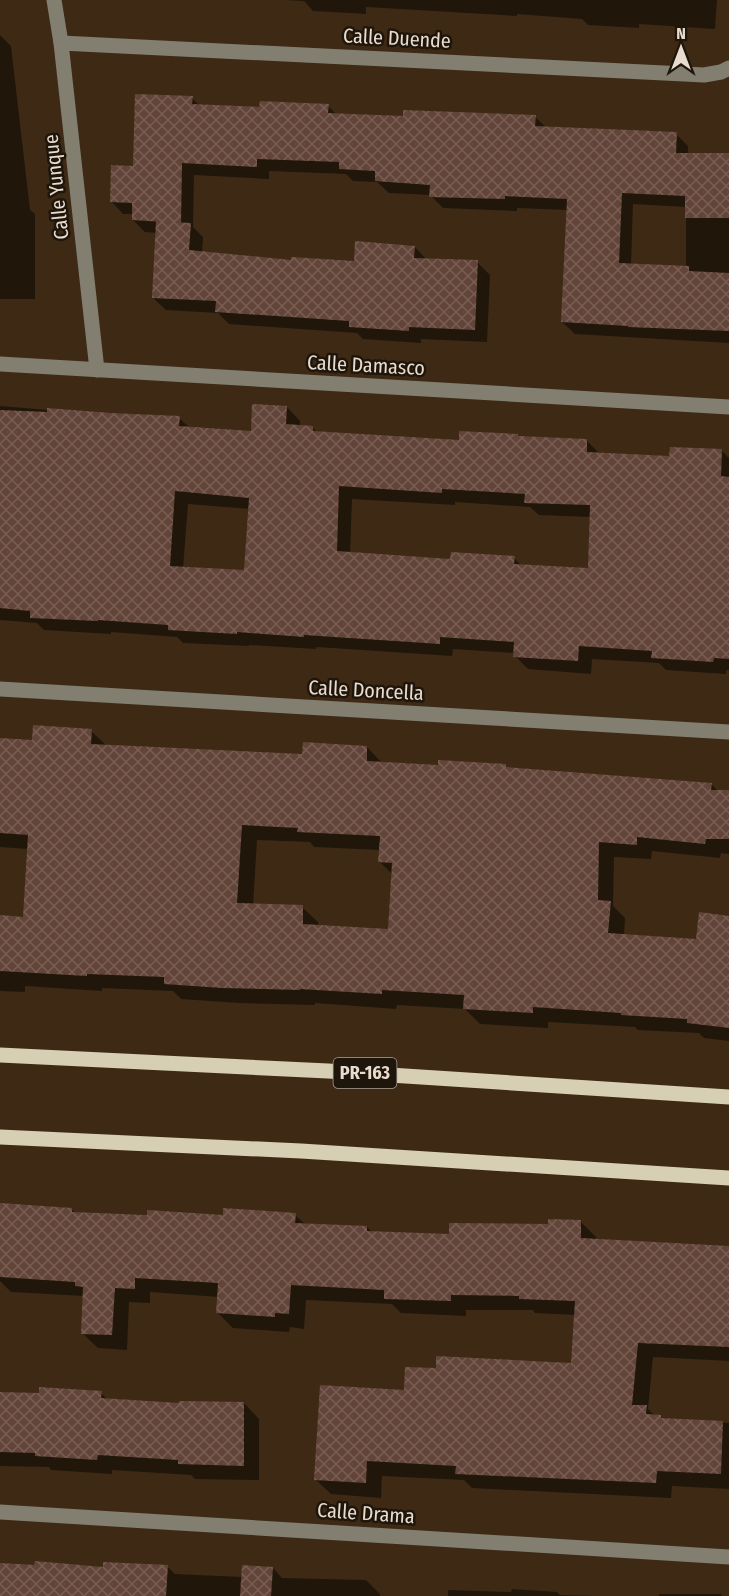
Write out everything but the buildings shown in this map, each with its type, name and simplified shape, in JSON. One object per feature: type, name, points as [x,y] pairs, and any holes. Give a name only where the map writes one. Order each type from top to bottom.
[{"type":"main road","name":"PR-163","points":[[0,1055],[328,1071],[729,1097]]},
{"type":"main road","points":[[0,1137],[301,1151],[729,1178]]},
{"type":"street","name":"Calle Yunque","points":[[54,0],[61,43],[97,370]]},
{"type":"street","name":"Calle Duende","points":[[61,43],[704,75],[729,68]]},
{"type":"street","name":"Calle Damasco","points":[[0,364],[729,407]]},
{"type":"street","name":"Calle Doncella","points":[[0,689],[729,732]]},
{"type":"street","name":"Calle Drama","points":[[0,1512],[729,1557]]}]
